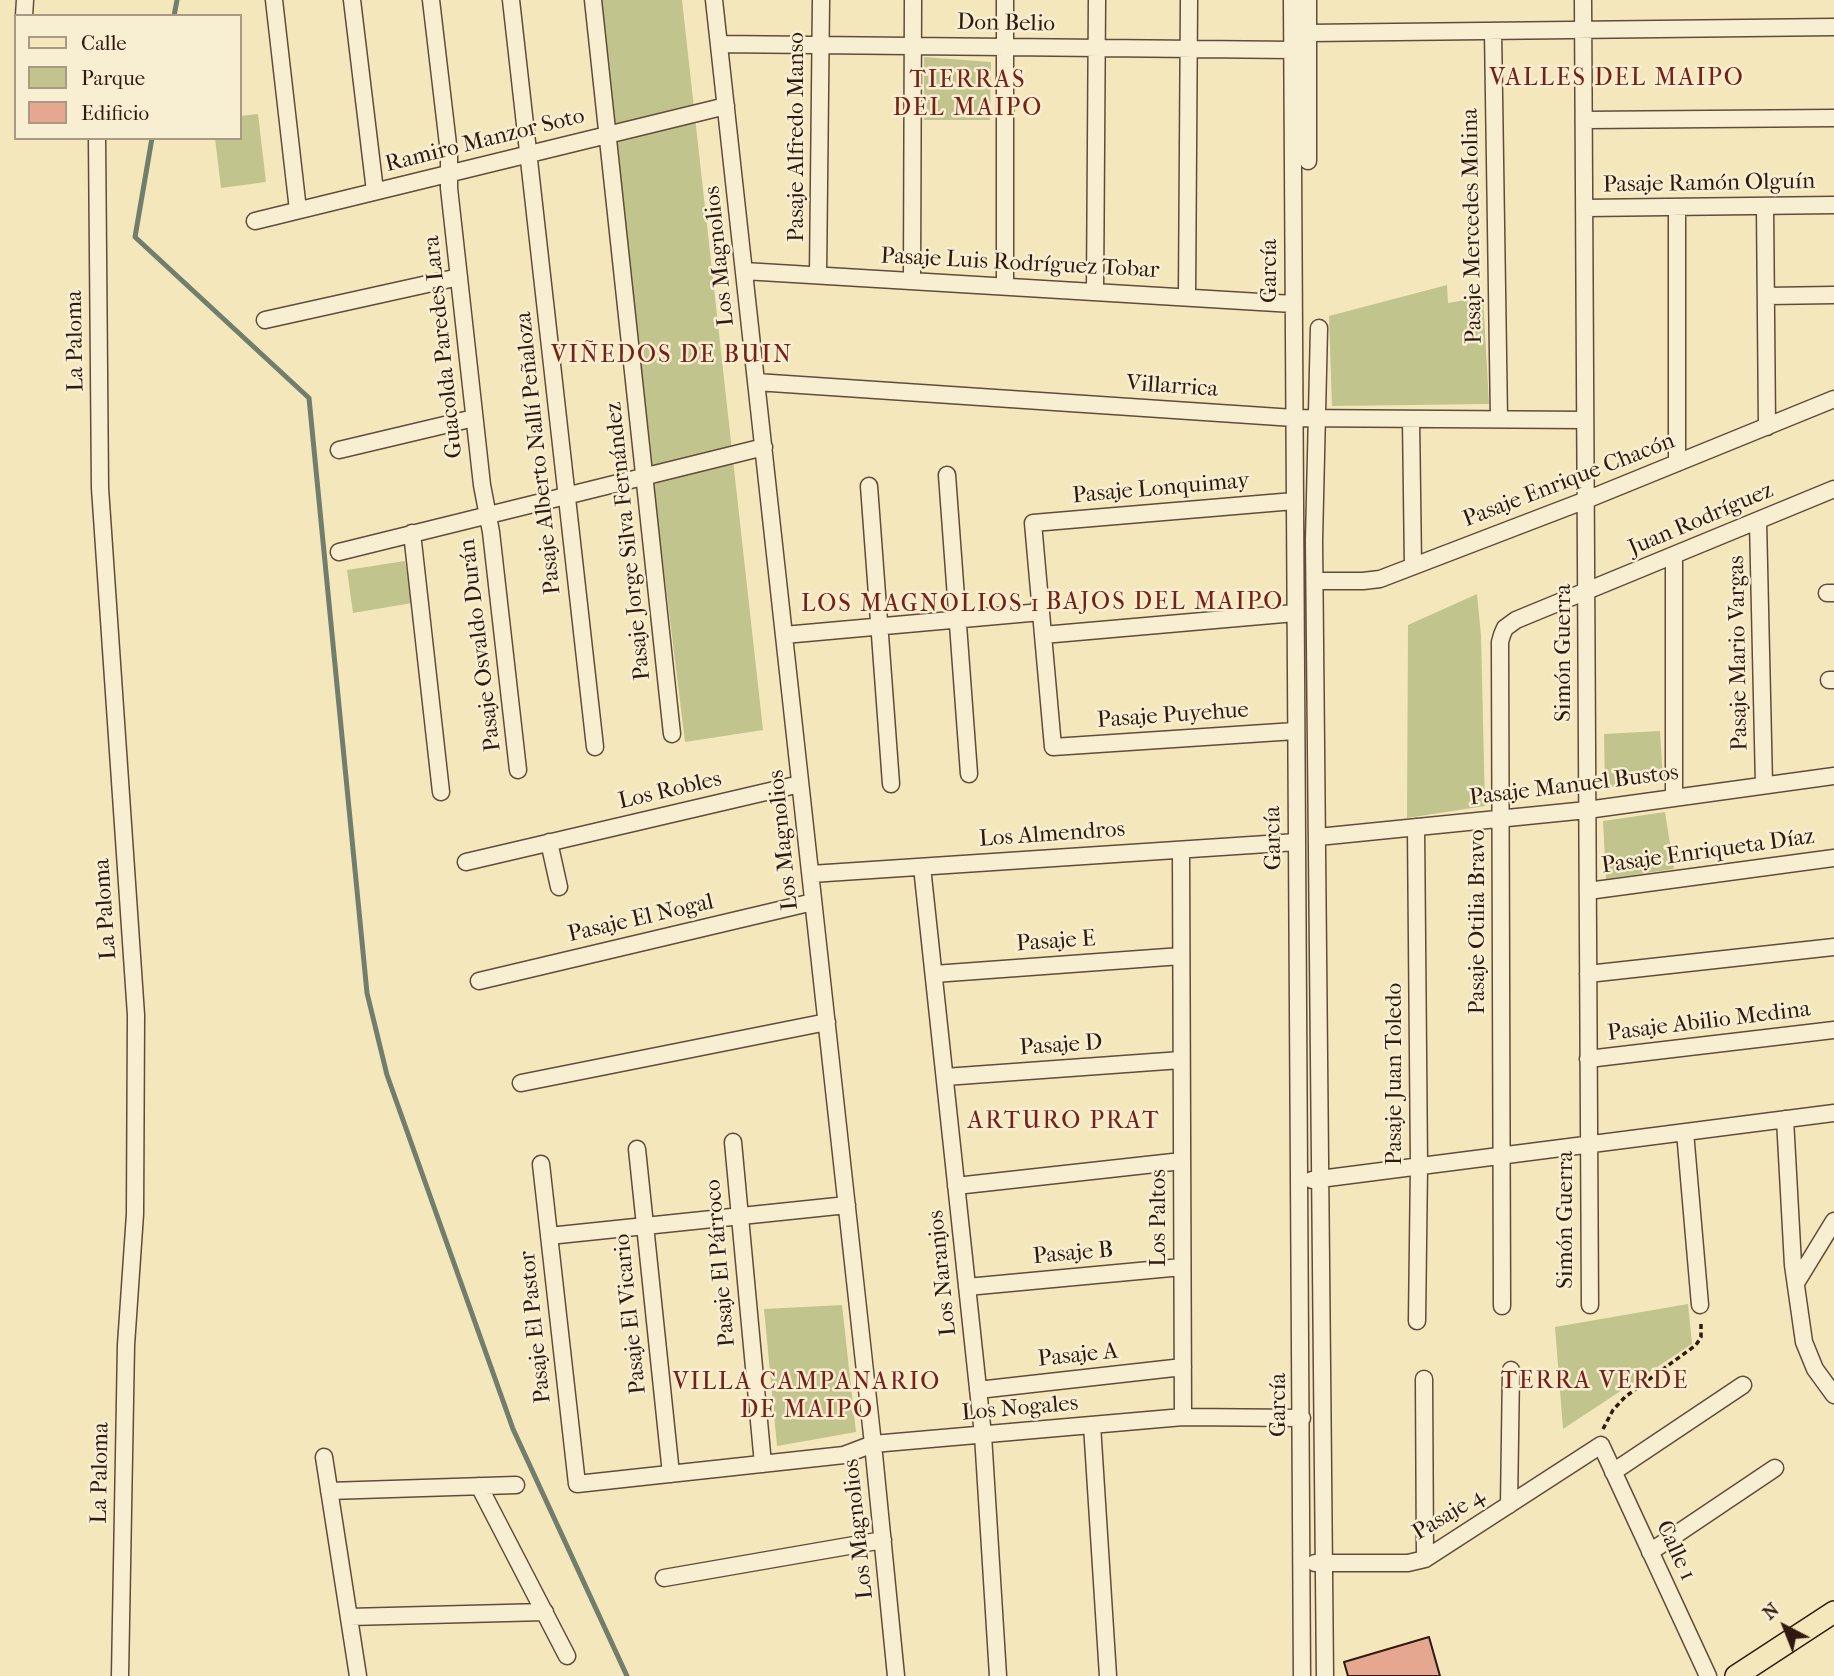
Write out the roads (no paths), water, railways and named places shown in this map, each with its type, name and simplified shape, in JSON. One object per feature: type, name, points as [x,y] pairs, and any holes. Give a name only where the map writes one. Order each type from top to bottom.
[{"type":"main road","points":[[1736,1676],[1834,1612]]},
{"type":"street","points":[[274,0],[298,210]]},
{"type":"street","points":[[352,0],[375,191]]},
{"type":"street","name":"Guacolda Paredes Lara","points":[[431,0],[449,153],[458,277],[487,515]]},
{"type":"street","name":"Pasaje Alberto Nallí Peñaloza","points":[[511,0],[595,747]]},
{"type":"street","name":"Pasaje Jorge Silva Fernández","points":[[593,0],[672,734]]},
{"type":"street","name":"Los Magnolios","points":[[714,0],[873,1444],[896,1676]]},
{"type":"street","name":"Pasaje Alfredo Manso","points":[[818,275],[821,0]]},
{"type":"street","points":[[912,281],[913,0]]},
{"type":"street","points":[[1005,0],[1005,286]]},
{"type":"street","points":[[1095,292],[1097,0]]},
{"type":"street","points":[[1187,297],[1189,0]]},
{"type":"street","name":"García","points":[[1292,0],[1302,1676]]},
{"type":"street","points":[[1308,0],[1308,161]]},
{"type":"street","name":"Simón Guerra","points":[[1583,0],[1590,1305]]},
{"type":"street","points":[[1308,33],[1834,27]]},
{"type":"street","name":"Pasaje Mercedes Molina","points":[[1493,31],[1499,419]]},
{"type":"street","name":"Don Belio","points":[[719,44],[1292,50]]},
{"type":"street","name":"Ramiro Manzor Soto","points":[[255,221],[726,106]]},
{"type":"street","points":[[1584,120],[1834,118]]},
{"type":"street","name":"La Paloma","points":[[97,140],[100,488],[136,1015],[135,1214],[126,1345],[120,1676]]},
{"type":"street","name":"Pasaje Ramón Olguín","points":[[1584,208],[1834,205]]},
{"type":"street","points":[[1765,206],[1767,427]]},
{"type":"street","points":[[1677,207],[1677,463]]},
{"type":"street","name":"Pasaje Luis Rodríguez Tobar","points":[[744,271],[1293,304]]},
{"type":"street","points":[[265,320],[458,277]]},
{"type":"street","points":[[1766,296],[1834,295]]},
{"type":"street","name":"García","points":[[1319,328],[1315,581],[1325,1676]]},
{"type":"street","name":"Villarrica","points":[[756,382],[1294,418],[1585,420]]},
{"type":"street","name":"Pasaje Enrique Chacón","points":[[1315,581],[1380,579],[1586,500],[1834,399]]},
{"type":"street","points":[[339,450],[474,418]]},
{"type":"street","points":[[1411,419],[1413,566]]},
{"type":"street","points":[[338,552],[764,447]]},
{"type":"street","points":[[947,475],[969,774]]},
{"type":"street","points":[[869,486],[891,783]]},
{"type":"street","name":"Juan Rodríguez","points":[[1586,593],[1834,489]]},
{"type":"street","name":"Pasaje Lonquimay","points":[[1041,612],[1032,523],[1294,500]]},
{"type":"street","name":"Pasaje Osvaldo Durán","points":[[487,515],[518,770]]},
{"type":"street","name":"Pasaje Mario Vargas","points":[[1758,521],[1764,785]]},
{"type":"street","points":[[412,533],[441,792]]},
{"type":"street","points":[[1674,556],[1674,797]]},
{"type":"street","name":"Pasaje Otilia Bravo","points":[[1502,1306],[1500,642],[1505,628],[1516,620],[1586,593]]},
{"type":"street","points":[[784,635],[1041,612],[1042,635],[1295,613]]},
{"type":"street","name":"Pasaje Puyehue","points":[[1042,635],[1053,747],[1295,731]]},
{"type":"street","name":"Pasaje Manuel Bustos","points":[[1318,837],[1587,810],[1834,776]]},
{"type":"street","name":"Los Robles","points":[[467,862],[800,784]]},
{"type":"street","name":"Pasaje Juan Toledo","points":[[1416,827],[1419,1166],[1417,1321]]},
{"type":"street","points":[[549,842],[559,887]]},
{"type":"street","name":"Los Almendros","points":[[811,874],[1297,842]]},
{"type":"street","name":"Los Paltos","points":[[1181,850],[1183,1417]]},
{"type":"street","name":"Pasaje Enriqueta Díaz","points":[[1588,891],[1834,858]]},
{"type":"street","name":"Los Naranjos","points":[[922,867],[983,1435],[998,1676]]},
{"type":"street","name":"Pasaje El Nogal","points":[[479,981],[813,902]]},
{"type":"street","points":[[1588,974],[1834,947]]},
{"type":"street","name":"Pasaje E","points":[[934,974],[1181,956]]},
{"type":"street","points":[[521,1083],[827,1022]]},
{"type":"street","name":"Pasaje Abilio Medina","points":[[1588,1059],[1834,1030]]},
{"type":"street","name":"Pasaje D","points":[[945,1077],[1181,1060]]},
{"type":"street","points":[[1300,1182],[1834,1113]]},
{"type":"street","points":[[1785,1119],[1796,1283],[1804,1342],[1808,1356],[1822,1381],[1834,1395]]},
{"type":"street","points":[[1685,1132],[1700,1305]]},
{"type":"street","name":"Pasaje El Párroco","points":[[733,1142],[764,1464]]},
{"type":"street","name":"Pasaje El Vicario","points":[[637,1149],[670,1474]]},
{"type":"street","points":[[957,1186],[1182,1161]]},
{"type":"street","name":"Pasaje El Pastor","points":[[541,1164],[577,1484]]},
{"type":"street","points":[[549,1236],[847,1205]]},
{"type":"street","points":[[1796,1283],[1834,1221]]},
{"type":"street","name":"Pasaje B","points":[[967,1287],[1182,1267]]},
{"type":"street","name":"Pasaje A","points":[[978,1390],[1183,1367]]},
{"type":"street","points":[[1509,1505],[1511,1370]]},
{"type":"street","points":[[1424,1379],[1425,1559]]},
{"type":"street","points":[[1613,1472],[1743,1385]]},
{"type":"street","name":"Los Nogales","points":[[577,1484],[844,1455],[873,1444],[1183,1417],[1302,1419]]},
{"type":"street","points":[[1092,1425],[1108,1676]]},
{"type":"street","name":"Pasaje 4","points":[[1302,1563],[1408,1563],[1425,1559],[1601,1445]]},
{"type":"street","name":"Calle 1","points":[[1601,1445],[1708,1676]]},
{"type":"street","points":[[324,1457],[358,1676]]},
{"type":"street","points":[[1650,1552],[1775,1468]]},
{"type":"street","points":[[329,1491],[516,1485]]},
{"type":"street","points":[[479,1486],[567,1656]]},
{"type":"street","points":[[664,1578],[883,1540]]},
{"type":"street","points":[[349,1618],[545,1612]]},
{"type":"waterway","points":[[174,14],[177,0]]},
{"type":"waterway","points":[[152,140],[135,237],[309,398],[367,993],[387,1075],[513,1429],[627,1676]]},
{"type":"district","name":"VALLES DEL MAIPO","points":[[1617,79]]},
{"type":"district","name":"TIERRAS DEL MAIPO","points":[[968,95]]},
{"type":"district","name":"VIÑEDOS DE BUIN","points":[[672,356]]},
{"type":"district","name":"BAJOS DEL MAIPO","points":[[1165,603]]},
{"type":"district","name":"LOS MAGNOLIOS 1","points":[[921,605]]},
{"type":"district","name":"ARTURO PRAT","points":[[1064,1122]]},
{"type":"district","name":"TERRA VERDE","points":[[1595,1382]]},
{"type":"district","name":"VILLA CAMPANARIO DE MAIPO","points":[[807,1397]]}]
